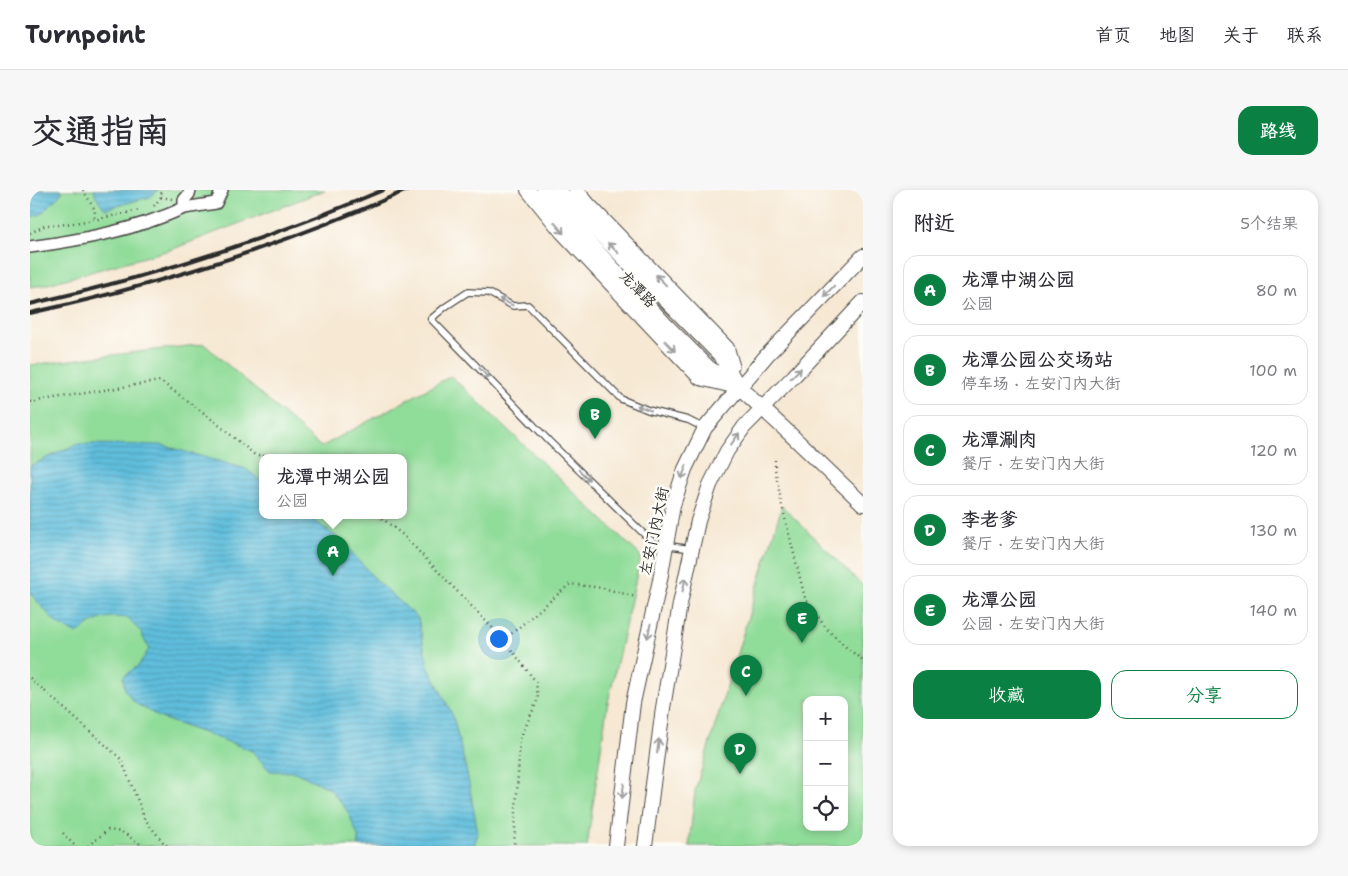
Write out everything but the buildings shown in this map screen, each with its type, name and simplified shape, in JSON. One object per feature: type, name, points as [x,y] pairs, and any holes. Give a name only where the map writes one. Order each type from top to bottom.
[{"type":"street","points":[[184,208],[184,200],[190,194],[190,190]]},
{"type":"street","points":[[30,247],[99,236],[163,217],[184,208],[216,202],[222,190]]},
{"type":"street","name":"龙潭路","points":[[528,190],[562,232],[700,378],[739,387]]},
{"type":"street","name":"龙潭路","points":[[544,190],[666,325],[710,368],[739,387],[863,504]]},
{"type":"street","name":"龙潭路","points":[[559,190],[580,214],[720,356],[739,387]]},
{"type":"street","name":"龙潭路","points":[[576,190],[727,348],[739,387]]},
{"type":"street","name":"左安门内大街","points":[[616,846],[633,702],[667,546],[673,505],[685,469],[705,428],[739,387],[863,256]]},
{"type":"street","points":[[645,846],[663,708],[680,604],[698,521],[710,485],[727,451],[744,427],[863,302]]},
{"type":"lane","points":[[692,549],[656,544],[648,538],[549,441],[431,319],[468,292],[489,293],[513,306],[528,305],[621,399],[648,410],[688,420],[705,428]]},
{"type":"path","points":[[83,190],[95,210],[94,220]]},
{"type":"path","points":[[153,207],[161,198],[162,190]]},
{"type":"path","points":[[30,233],[46,225],[94,220],[144,209]]},
{"type":"path","points":[[30,402],[160,381],[204,413],[254,454],[259,455]]},
{"type":"path","points":[[775,460],[782,506],[805,598],[826,628],[863,660]]},
{"type":"path","points":[[383,519],[403,535],[504,640],[536,682],[538,699],[520,739],[514,846]]},
{"type":"path","points":[[504,640],[570,584],[603,588],[636,597]]},
{"type":"path","points":[[30,678],[121,759],[144,818],[167,846]]},
{"type":"path","points":[[88,846],[108,830],[122,832],[144,846]]},
{"type":"path","points":[[63,833],[75,846]]},
{"type":"green space","points":[[30,190],[325,190],[173,249],[44,285],[30,287]]},
{"type":"green space","points":[[204,344],[321,447],[451,376],[641,556],[607,707],[587,846],[30,846],[30,365]]},
{"type":"green space","points":[[782,506],[863,586],[863,846],[689,846],[695,791]]},
{"type":"water","points":[[30,190],[61,190],[62,193],[40,215],[30,217]]},
{"type":"water","points":[[94,190],[158,190],[150,197],[105,209],[96,197]]},
{"type":"water","points":[[76,444],[162,445],[246,469],[259,479],[259,519],[312,519],[342,541],[375,579],[418,618],[428,666],[453,716],[467,773],[478,833],[474,846],[359,846],[358,836],[348,812],[329,788],[295,772],[270,771],[252,751],[161,718],[135,703],[125,690],[123,677],[139,665],[149,649],[140,631],[128,618],[113,617],[101,619],[77,634],[56,623],[30,593],[30,466]]},
{"type":"railway","points":[[30,304],[120,282],[209,255],[297,225],[383,190]]},
{"type":"railway","points":[[30,313],[126,290],[222,261],[315,228],[407,190]]},
{"type":"place","name":"龙潭公园公交场站","points":[[595,439]]},
{"type":"place","name":"龙潭中湖公园","points":[[333,576]]},
{"type":"place","name":"龙潭公园","points":[[802,643]]},
{"type":"place","name":"龙潭涮肉","points":[[746,696]]},
{"type":"place","name":"李老爹","points":[[740,774]]}]
